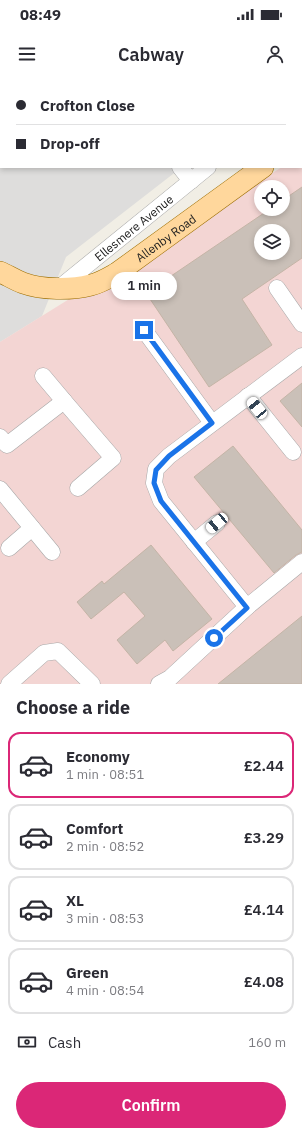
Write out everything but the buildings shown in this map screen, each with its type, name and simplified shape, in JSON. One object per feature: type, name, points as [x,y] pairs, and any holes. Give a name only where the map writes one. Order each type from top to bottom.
[{"type":"main road","name":"Allenby Road","points":[[0,272],[28,284],[59,288],[92,285],[106,280],[262,168]]},
{"type":"street","points":[[183,168],[196,173]]},
{"type":"street","name":"Ellesmere Avenue","points":[[59,288],[196,173]]},
{"type":"street","points":[[276,288],[302,324]]},
{"type":"street","points":[[144,330],[212,423]]},
{"type":"street","points":[[247,608],[161,501],[154,483],[156,470],[169,456],[302,356]]},
{"type":"street","points":[[43,376],[113,458],[78,488]]},
{"type":"street","points":[[248,396],[293,452]]},
{"type":"street","points":[[2,444],[64,401]]},
{"type":"street","points":[[0,489],[52,552]]},
{"type":"street","points":[[194,542],[217,523]]},
{"type":"street","points":[[9,548],[32,528]]},
{"type":"street","points":[[164,681],[302,562]]},
{"type":"street","points":[[9,684],[44,653],[58,651],[92,684]]},
{"type":"shaded area","points":[[0,168],[181,168],[66,257],[42,316],[0,342]]},
{"type":"shaded area","points":[[280,168],[302,168],[302,684],[0,684],[0,342],[254,184],[254,216],[290,216],[290,180],[261,180]]},
{"type":"route","points":[[144,330],[212,423],[169,456],[156,470],[154,483],[161,501],[247,608],[214,638]]}]
